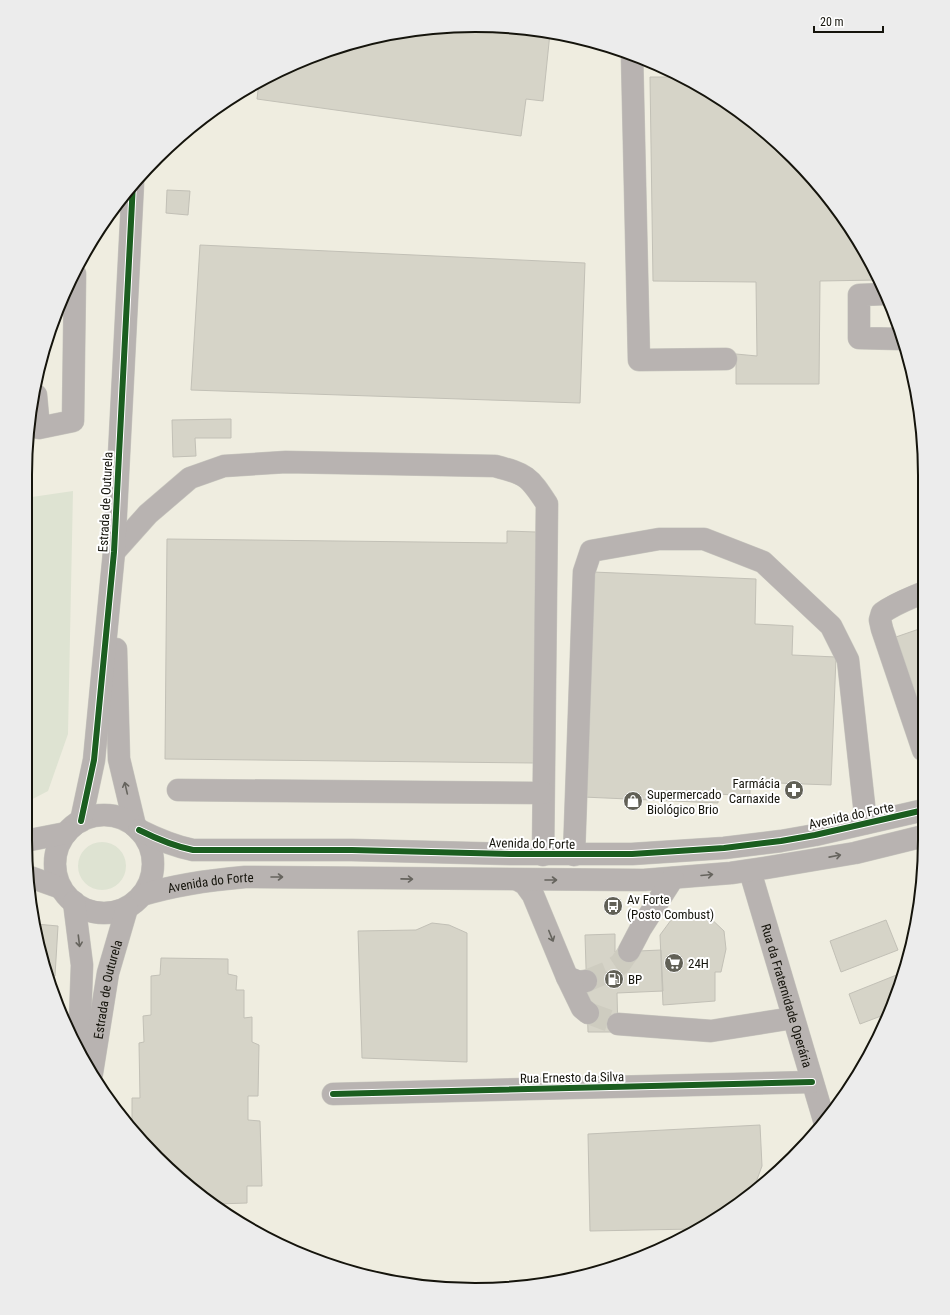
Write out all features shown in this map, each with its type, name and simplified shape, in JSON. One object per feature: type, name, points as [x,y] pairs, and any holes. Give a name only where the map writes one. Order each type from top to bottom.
[{"type":"street","points":[[632,61],[639,360],[726,359]]},
{"type":"street","name":"Estrada de Outurela","points":[[74,827],[94,760],[114,552],[132,195]]},
{"type":"street","points":[[37,410],[39,428],[73,421],[75,286]]},
{"type":"street","points":[[879,294],[859,295],[859,338],[896,339]]},
{"type":"street","points":[[114,552],[148,514],[190,478],[224,466],[286,462],[487,465],[518,472],[534,483],[547,504],[543,855]]},
{"type":"street","points":[[574,855],[584,572],[591,551],[659,539],[704,539],[763,562],[832,626],[848,660],[866,823]]},
{"type":"street","name":"Estrada de Outurela","points":[[114,552],[119,759],[137,828]]},
{"type":"street","points":[[918,595],[900,602],[887,609],[882,613],[880,620],[918,735]]},
{"type":"street","points":[[178,790],[543,793]]},
{"type":"street","name":"Avenida do Forte","points":[[137,828],[163,842],[176,847],[193,850],[352,850],[543,855],[632,854],[724,848],[781,840],[918,811]]},
{"type":"street","points":[[32,839],[74,827],[94,816],[109,815],[123,819],[137,828],[148,841],[152,855],[153,869],[149,883],[135,901],[114,912],[100,913],[86,910],[68,895],[34,880]]},
{"type":"street","points":[[68,895],[56,874],[56,860],[59,846],[74,827]]},
{"type":"street","name":"Avenida do Forte","points":[[135,901],[166,889],[207,881],[244,878],[518,880],[644,880],[673,878],[750,871],[855,853],[918,837]]},
{"type":"street","name":"Rua da Fraternidade Operária","points":[[750,871],[822,1115]]},
{"type":"street","points":[[629,951],[641,928],[673,878]]},
{"type":"street","points":[[518,880],[525,884],[533,895],[576,979],[582,1008],[588,1013]]},
{"type":"street","name":"Estrada de Outurela","points":[[68,895],[82,965],[79,1039]]},
{"type":"street","name":"Estrada de Outurela","points":[[93,1065],[108,973],[135,901]]},
{"type":"street","points":[[618,1024],[711,1031],[794,1018]]},
{"type":"street","name":"Rua Ernesto da Silva","points":[[333,1094],[812,1082]]},
{"type":"green space","points":[[73,491],[68,734],[48,791],[32,799],[32,497]]},
{"type":"green space","points":[[97,842],[107,842],[116,846],[122,852],[125,857],[125,875],[116,886],[107,890],[97,890],[88,886],[82,880],[78,871],[78,861],[82,852],[88,846]]},
{"type":"building","points":[[475,32],[504,33],[549,39],[543,101],[526,99],[521,136],[257,99],[258,89],[305,66],[360,47],[389,41],[417,36]]},
{"type":"building","points":[[650,77],[669,77],[696,91],[745,124],[767,142],[808,183],[826,205],[859,254],[873,280],[820,281],[819,384],[736,384],[736,354],[757,356],[756,282],[653,281]]},
{"type":"building","points":[[167,190],[190,191],[188,215],[166,213]]},
{"type":"building","points":[[200,245],[585,263],[580,403],[191,390]]},
{"type":"building","points":[[231,419],[231,438],[195,438],[196,456],[173,457],[172,420]]},
{"type":"building","points":[[507,531],[536,532],[534,763],[165,759],[167,539],[507,543]]},
{"type":"building","points":[[593,572],[756,579],[755,624],[793,626],[792,655],[836,657],[831,785],[750,782],[750,796],[718,794],[718,803],[583,797]]},
{"type":"building","points":[[918,629],[918,712],[893,638]]},
{"type":"building","points":[[707,915],[724,931],[726,949],[721,972],[715,972],[715,1001],[663,1005],[660,935],[674,916]]},
{"type":"building","points":[[886,920],[898,950],[841,972],[830,941]]},
{"type":"building","points":[[432,923],[449,925],[467,933],[467,1062],[362,1058],[358,931],[416,930]]},
{"type":"building","points":[[41,924],[58,926],[55,976],[47,955]]},
{"type":"building","points":[[615,934],[615,952],[661,950],[663,991],[617,993],[618,1032],[588,1032],[585,935]]},
{"type":"building","points":[[161,958],[228,959],[228,974],[237,976],[236,990],[244,990],[244,1018],[252,1017],[252,1042],[259,1045],[258,1096],[248,1096],[248,1120],[260,1121],[262,1186],[247,1186],[247,1203],[223,1204],[205,1191],[162,1153],[132,1120],[132,1098],[140,1098],[139,1043],[144,1042],[143,1016],[151,1015],[151,976],[160,975]]},
{"type":"building","points":[[896,975],[881,1016],[860,1024],[849,994]]},
{"type":"building","points":[[760,1125],[762,1166],[756,1182],[721,1208],[686,1229],[590,1231],[588,1134]]},
{"type":"tunnel","points":[[586,981],[608,972],[620,964],[629,951]]},
{"type":"tunnel","points":[[588,1013],[618,1024]]},
{"type":"cycle path","points":[[81,821],[94,760],[114,552],[132,195]]},
{"type":"cycle path","points":[[139,830],[165,842],[193,850],[352,850],[510,854],[632,854],[724,848],[781,841],[815,835],[918,811]]},
{"type":"cycle path","points":[[333,1094],[812,1082]]},
{"type":"place","name":"Farmácia Carnaxide","points":[[794,790]]},
{"type":"place","name":"Supermercado Biológico Brio","points":[[633,801]]},
{"type":"place","name":"Av Forte (Posto Combust)","points":[[613,906]]},
{"type":"place","name":"24H","points":[[674,963]]},
{"type":"place","name":"BP","points":[[614,979]]}]
